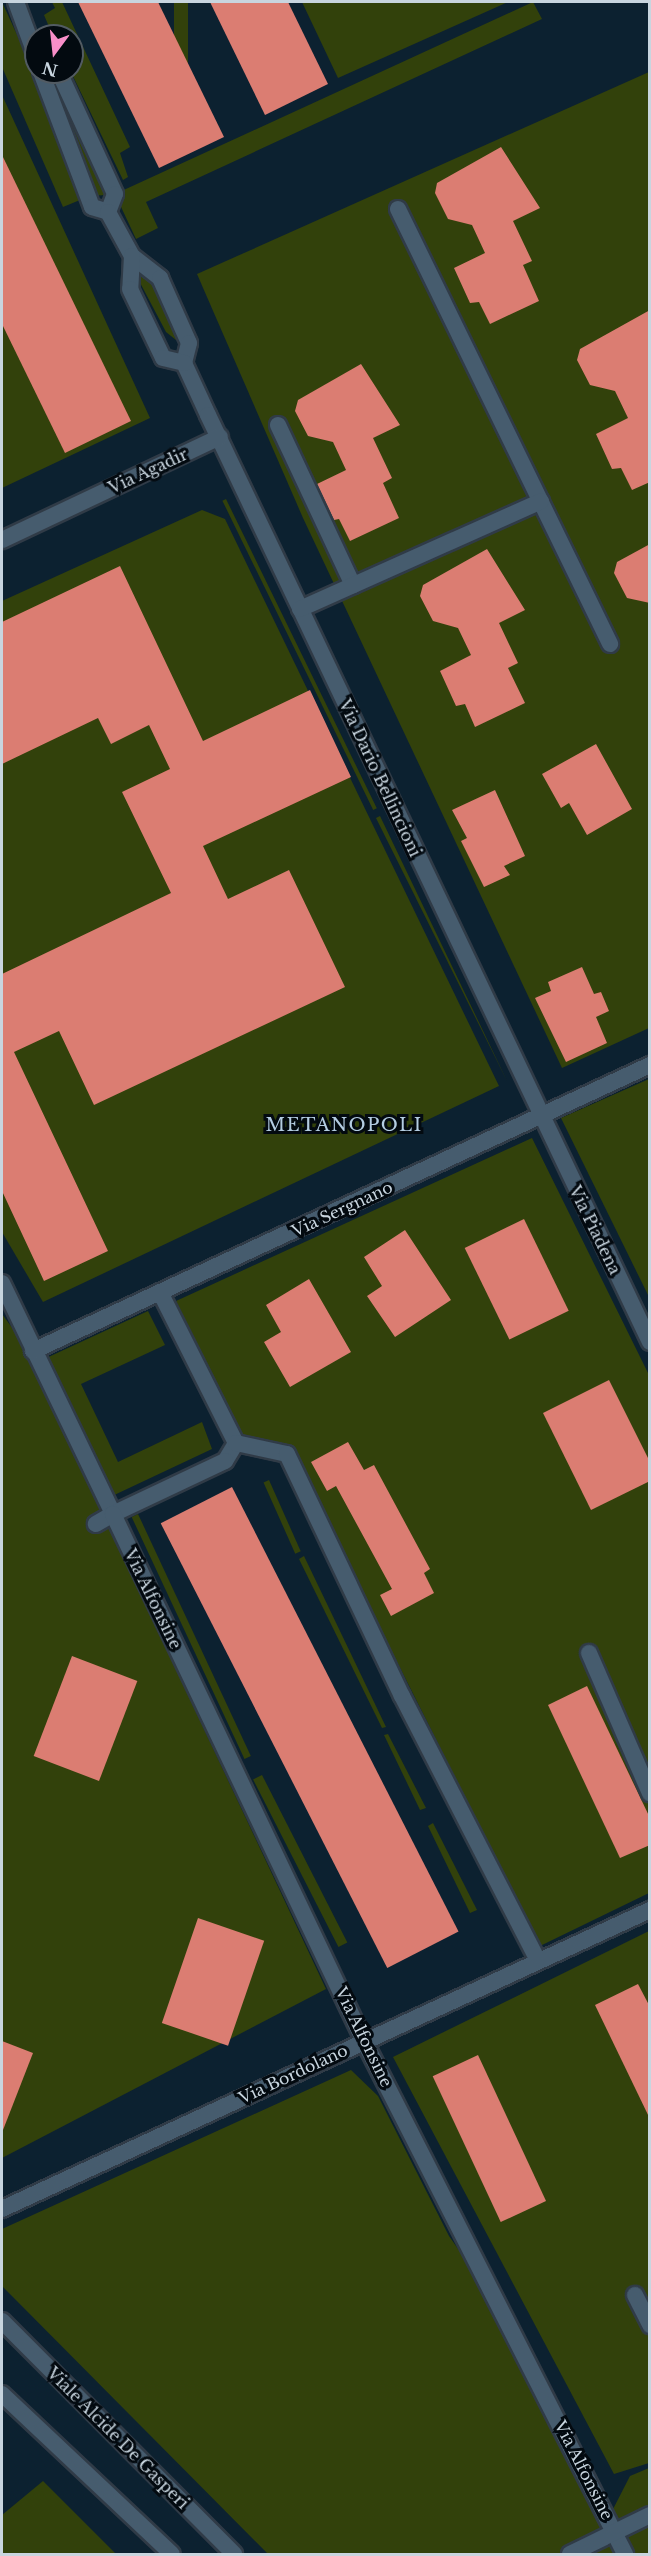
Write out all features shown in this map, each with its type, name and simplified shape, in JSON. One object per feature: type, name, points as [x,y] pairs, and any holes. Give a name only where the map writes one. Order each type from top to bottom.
[{"type":"street","points":[[16,2],[25,24]]},
{"type":"street","points":[[24,20],[31,24]]},
{"type":"street","points":[[46,84],[92,207],[108,212],[132,256],[160,278],[189,343],[184,363],[220,437]]},
{"type":"street","points":[[65,84],[115,194],[108,212]]},
{"type":"street","points":[[398,209],[610,644]]},
{"type":"street","points":[[132,256],[130,289],[163,357],[184,363]]},
{"type":"street","points":[[278,425],[353,585]]},
{"type":"street","name":"Via Agadir","points":[[2,540],[220,437]]},
{"type":"street","name":"Via Dario Bellincioni","points":[[220,437],[540,1118]]},
{"type":"street","points":[[300,609],[541,501]]},
{"type":"street","name":"Via Sergnano","points":[[33,1351],[540,1118],[650,1065]]},
{"type":"street","name":"Via Piadena","points":[[540,1118],[650,1342]]},
{"type":"street","name":"Via Alfonsine","points":[[2,1283],[364,2041],[626,2554]]},
{"type":"street","points":[[160,1292],[236,1443]]},
{"type":"street","points":[[96,1524],[112,1514],[225,1461],[236,1443]]},
{"type":"street","points":[[236,1443],[287,1454],[402,1696],[538,1961]]},
{"type":"street","points":[[589,1653],[650,1793]]},
{"type":"street","name":"Via Bordolano","points":[[2,2209],[650,1910]]},
{"type":"street","points":[[635,2295],[650,2325]]},
{"type":"street","name":"Viale Alcide De Gasperi","points":[[2,2321],[234,2554]]},
{"type":"street","points":[[2,2394],[172,2554]]},
{"type":"street","points":[[570,2554],[650,2515]]},
{"type":"green space","points":[[2,2],[24,50],[24,84],[38,84],[80,200],[63,207],[2,67]]},
{"type":"green space","points":[[52,2],[62,2],[72,24],[48,24],[44,15],[55,8]]},
{"type":"green space","points":[[174,2],[188,2],[188,103],[174,103]]},
{"type":"green space","points":[[302,2],[508,2],[338,78]]},
{"type":"green space","points":[[533,2],[542,19],[146,202],[158,228],[136,239],[115,194]]},
{"type":"green space","points":[[84,49],[130,147],[120,153],[128,177],[123,180],[77,84],[84,84]]},
{"type":"green space","points":[[649,72],[649,1028],[562,1068],[303,518],[197,274]]},
{"type":"green space","points":[[59,86],[106,195],[91,196],[56,91]]},
{"type":"green space","points":[[2,95],[150,418],[2,488]]},
{"type":"green space","points":[[138,269],[149,278],[176,333],[176,340],[166,332],[137,277]]},
{"type":"green space","points":[[226,499],[377,808],[373,810],[222,501]]},
{"type":"green space","points":[[202,510],[225,519],[499,1086],[43,1302],[2,1232],[2,601]]},
{"type":"green space","points":[[380,816],[508,1083],[376,818]]},
{"type":"green space","points":[[649,1079],[649,1297],[561,1118]]},
{"type":"green space","points":[[532,1138],[649,1375],[649,1893],[540,1946],[292,1453],[246,1442],[176,1301]]},
{"type":"green space","points":[[148,1311],[165,1345],[81,1384],[118,1462],[202,1422],[212,1449],[110,1497],[42,1360]]},
{"type":"green space","points":[[2,1314],[22,1341],[326,1989],[2,2158]]},
{"type":"green space","points":[[269,1480],[301,1551],[295,1554],[264,1482]]},
{"type":"green space","points":[[138,1514],[251,1756],[244,1759],[132,1517]]},
{"type":"green space","points":[[304,1556],[386,1727],[382,1728],[299,1559]]},
{"type":"green space","points":[[388,1734],[426,1808],[420,1810],[384,1735]]},
{"type":"green space","points":[[262,1775],[347,1943],[338,1947],[253,1780]]},
{"type":"green space","points":[[433,1823],[477,1910],[470,1913],[428,1826]]},
{"type":"green space","points":[[649,1931],[649,2463],[614,2474],[393,2057]]},
{"type":"green space","points":[[351,2070],[378,2096],[449,2236],[494,2300],[609,2517],[630,2476],[649,2468],[649,2554],[268,2554],[2,2286],[2,2229]]},
{"type":"green space","points":[[43,2481],[116,2554],[2,2554],[2,2515]]},
{"type":"building","points":[[78,2],[158,2],[224,137],[159,168]]},
{"type":"building","points":[[210,2],[288,2],[328,84],[265,115]]},
{"type":"building","points":[[501,147],[540,208],[513,221],[532,261],[523,265],[539,301],[490,324],[479,302],[470,303],[454,268],[485,253],[472,225],[448,219],[435,193],[437,183]]},
{"type":"building","points":[[2,155],[131,421],[65,453],[2,324]]},
{"type":"building","points":[[650,310],[650,482],[632,490],[621,468],[612,469],[596,434],[628,418],[615,391],[590,385],[577,360],[580,349]]},
{"type":"building","points":[[361,364],[400,425],[373,438],[392,478],[383,483],[399,518],[350,541],[339,519],[334,520],[317,484],[346,470],[333,442],[308,436],[295,411],[298,400]]},
{"type":"building","points":[[650,544],[650,603],[627,598],[614,573],[617,562]]},
{"type":"building","points":[[487,549],[525,610],[499,623],[518,663],[508,668],[525,703],[475,727],[465,704],[456,706],[440,671],[471,655],[458,628],[433,621],[420,596],[423,585]]},
{"type":"building","points":[[120,566],[203,741],[310,690],[351,777],[203,846],[228,899],[289,870],[345,987],[94,1105],[59,1031],[14,1052],[108,1251],[44,1281],[2,1191],[2,974],[171,893],[122,792],[170,769],[149,725],[111,744],[98,718],[2,764],[2,622]]},
{"type":"building","points":[[596,744],[632,809],[587,835],[569,803],[561,808],[542,774]]},
{"type":"building","points":[[495,790],[525,856],[504,866],[510,875],[484,887],[461,841],[467,838],[452,810]]},
{"type":"building","points":[[582,967],[594,994],[601,992],[609,1011],[596,1017],[607,1043],[566,1062],[535,998],[551,991],[548,982]]},
{"type":"building","points":[[524,1219],[569,1311],[509,1340],[465,1248]]},
{"type":"building","points":[[405,1230],[451,1300],[395,1337],[367,1296],[382,1286],[364,1257]]},
{"type":"building","points":[[309,1279],[351,1352],[290,1387],[264,1342],[281,1332],[266,1305]]},
{"type":"building","points":[[609,1380],[650,1462],[650,1481],[591,1510],[543,1413]]},
{"type":"building","points":[[348,1442],[364,1470],[374,1465],[430,1569],[424,1573],[434,1593],[391,1616],[380,1595],[392,1589],[336,1486],[327,1491],[311,1462]]},
{"type":"building","points":[[232,1487],[459,1932],[387,1968],[161,1523]]},
{"type":"building","points":[[72,1656],[137,1681],[99,1781],[34,1756]]},
{"type":"building","points":[[587,1686],[650,1818],[650,1845],[620,1858],[548,1705]]},
{"type":"building","points":[[198,1918],[264,1941],[228,2046],[162,2023]]},
{"type":"building","points":[[638,1984],[650,2007],[650,2119],[595,2005]]},
{"type":"building","points":[[2,2041],[33,2053],[3,2130],[2,2130]]},
{"type":"building","points":[[478,2055],[546,2201],[501,2222],[433,2076]]},
{"type":"district","name":"METANOPOLI","points":[[344,1125]]}]
